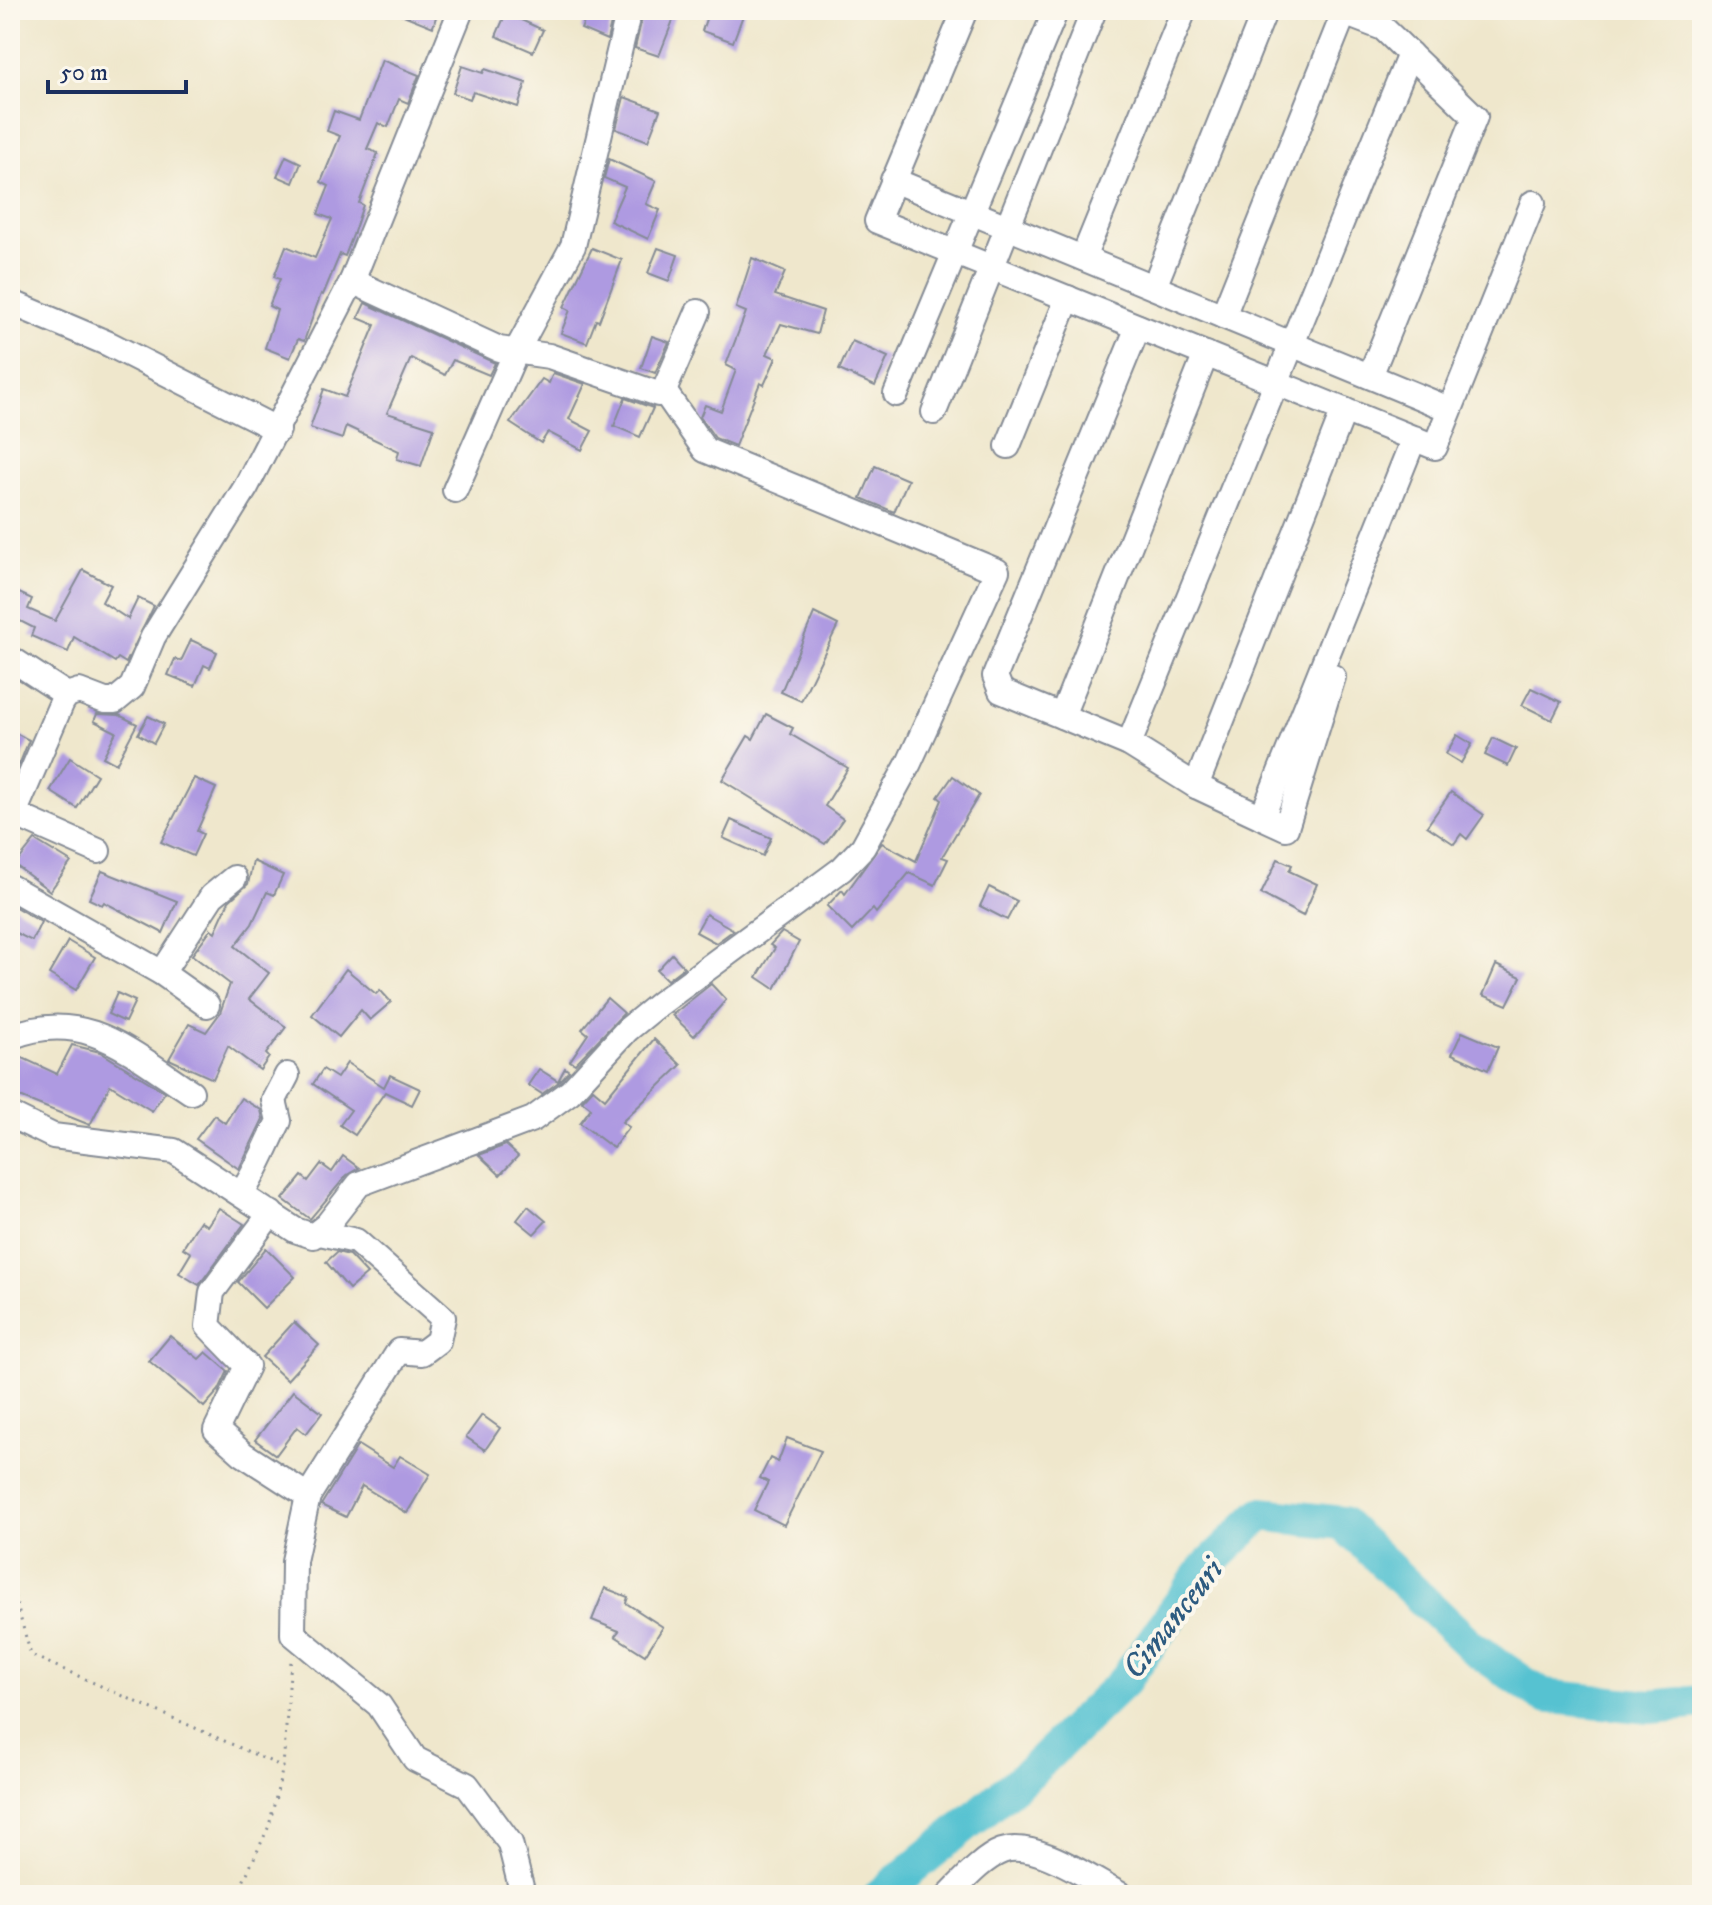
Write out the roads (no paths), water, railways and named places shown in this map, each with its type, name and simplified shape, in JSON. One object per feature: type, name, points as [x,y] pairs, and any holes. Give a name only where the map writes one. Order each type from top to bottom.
[{"type":"street","points":[[98,851],[12,819],[67,695],[79,691],[105,701],[115,701],[132,687],[153,637],[278,430],[352,281],[461,10]]},
{"type":"street","points":[[455,490],[515,354],[573,246],[629,10]]},
{"type":"street","points":[[965,10],[877,221],[1435,447],[1533,203]]},
{"type":"street","points":[[896,394],[1056,10]]},
{"type":"street","points":[[934,412],[1094,10]]},
{"type":"street","points":[[1083,258],[1184,10]]},
{"type":"street","points":[[1154,287],[1265,10]]},
{"type":"street","points":[[1223,316],[1340,12],[1383,28],[1475,117],[1370,376]]},
{"type":"street","points":[[1129,744],[1410,54]]},
{"type":"street","points":[[893,180],[1449,409]]},
{"type":"street","points":[[352,281],[464,335],[515,354],[549,356],[655,393],[664,391]]},
{"type":"street","points":[[1008,446],[1068,298]]},
{"type":"street","points":[[10,302],[109,344],[278,430]]},
{"type":"street","points":[[664,391],[698,312]]},
{"type":"street","points":[[1138,327],[995,676],[1001,691],[1129,744],[1196,786],[1262,817],[1414,438]]},
{"type":"street","points":[[1062,716],[1206,354]]},
{"type":"street","points":[[320,1233],[359,1184],[533,1119],[570,1092],[627,1030],[659,1004],[842,869],[863,847],[909,763],[997,571],[705,450],[664,391]]},
{"type":"street","points":[[1196,786],[1344,410]]},
{"type":"street","points":[[10,658],[67,695]]},
{"type":"street","points":[[162,973],[212,896],[234,878]]},
{"type":"street","points":[[10,887],[162,973],[207,1005]]},
{"type":"street","points":[[10,1037],[35,1027],[57,1025],[90,1031],[120,1045],[191,1092]]},
{"type":"street","points":[[241,1194],[254,1175],[263,1148],[278,1123],[274,1100],[287,1075]]},
{"type":"street","points":[[10,1115],[53,1136],[174,1151],[306,1237],[320,1233],[356,1241],[443,1318],[438,1341],[422,1353],[399,1351],[308,1496],[294,1561],[293,1634],[379,1705],[415,1759],[467,1785],[510,1843],[523,1895]]},
{"type":"street","points":[[271,1213],[212,1292],[208,1326],[247,1366],[216,1430],[243,1454],[308,1496]]},
{"type":"street","points":[[949,1895],[1002,1851],[1034,1850],[1121,1895]]},
{"type":"waterway","name":"Cimanceuri","points":[[880,1895],[1029,1773],[1125,1680],[1204,1569],[1261,1514],[1342,1523],[1472,1647],[1543,1696],[1651,1707],[1702,1702]]}]
